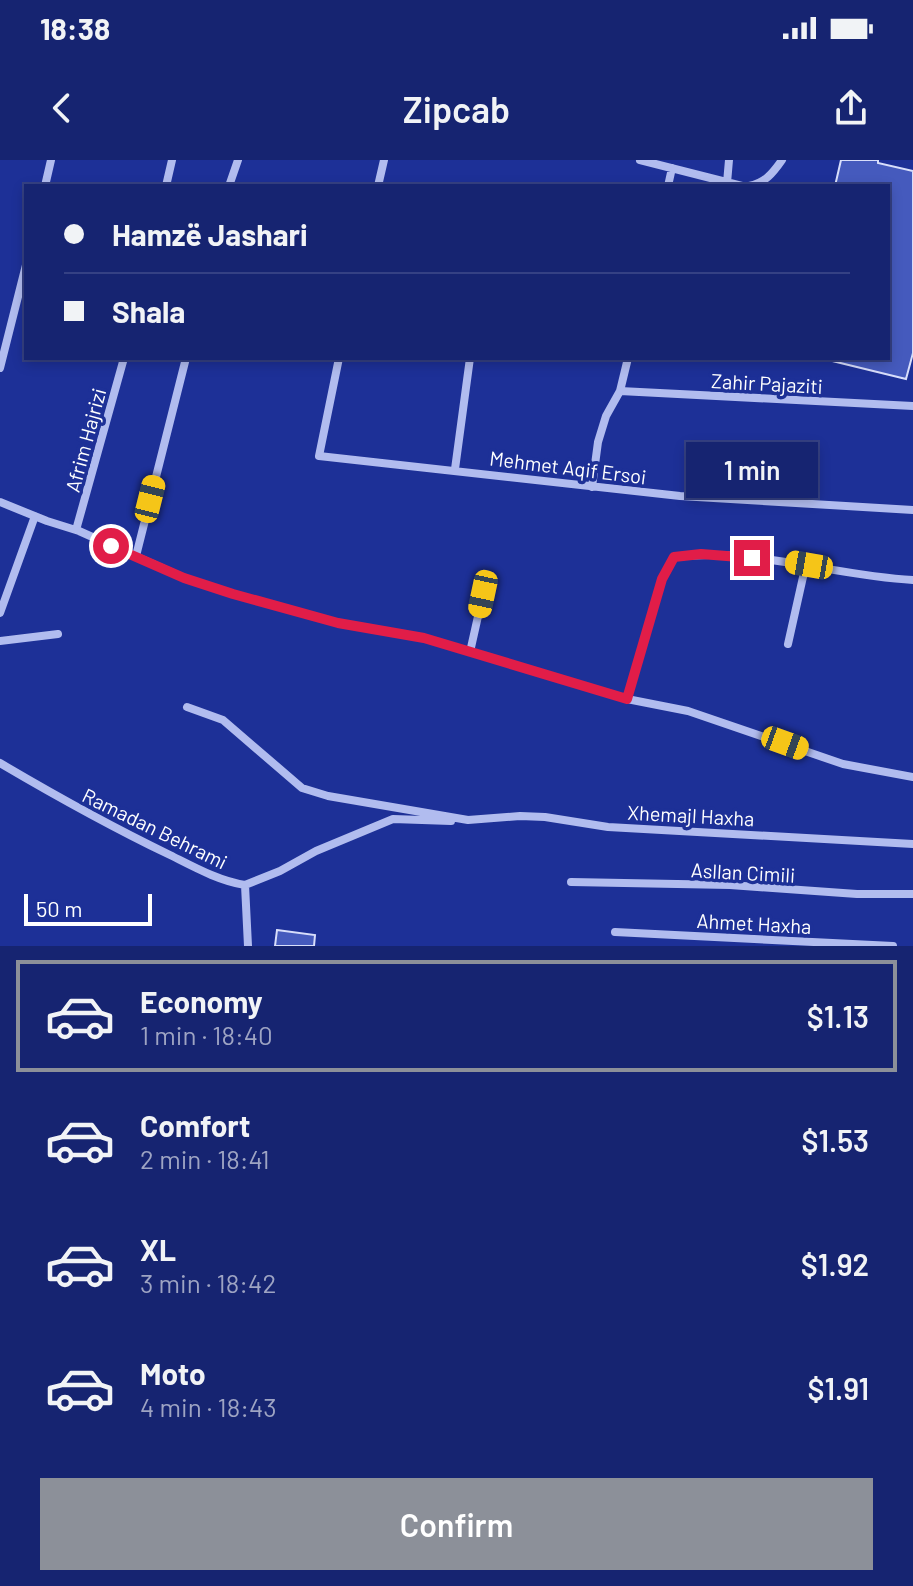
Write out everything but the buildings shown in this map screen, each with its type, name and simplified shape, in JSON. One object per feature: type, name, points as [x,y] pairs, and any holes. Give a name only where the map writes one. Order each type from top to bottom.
[{"type":"street","points":[[45,184],[51,160]]},
{"type":"street","points":[[166,184],[172,160]]},
{"type":"street","points":[[230,184],[238,160]]},
{"type":"street","points":[[378,184],[384,160]]},
{"type":"street","points":[[640,160],[732,184]]},
{"type":"street","points":[[727,183],[729,160]]},
{"type":"street","points":[[756,184],[771,175],[782,160]]},
{"type":"street","points":[[668,184],[672,168]]},
{"type":"street","points":[[0,368],[24,273]]},
{"type":"street","name":"Afrim Hajrizi","points":[[76,530],[123,360]]},
{"type":"street","points":[[136,556],[185,360]]},
{"type":"street","name":"Mehmet Aqif Ersoi","points":[[339,360],[319,456],[680,496],[913,510]]},
{"type":"street","points":[[455,469],[470,360]]},
{"type":"street","points":[[592,487],[598,442],[606,416],[620,391],[628,360]]},
{"type":"street","name":"Zahir Pajaziti","points":[[620,391],[913,406]]},
{"type":"street","points":[[0,502],[76,530],[184,578],[256,601],[338,623],[424,638],[627,699],[688,711],[843,764],[913,777]]},
{"type":"street","points":[[0,613],[35,516]]},
{"type":"street","points":[[627,699],[662,579],[674,557],[701,554],[777,560],[866,576],[913,580]]},
{"type":"street","points":[[788,644],[803,577],[809,565]]},
{"type":"street","points":[[470,652],[483,594]]},
{"type":"street","points":[[0,641],[58,634]]},
{"type":"street","name":"Xhemajl Haxha","points":[[187,707],[223,720],[308,791],[468,820]]},
{"type":"street","name":"Ramadan Behrami","points":[[0,763],[134,838],[203,871],[245,885],[248,946]]},
{"type":"street","name":"Xhemajl Haxha","points":[[245,885],[393,819],[435,822],[545,817],[608,827],[913,844]]},
{"type":"street","name":"Asllan Cimili","points":[[571,882],[730,885],[857,894],[913,894]]},
{"type":"street","name":"Ahmet Haxha","points":[[615,932],[893,946]]},
{"type":"route","points":[[111,546],[184,578],[233,594],[338,623],[424,638],[627,699],[662,579],[674,557],[701,554],[752,558]]}]
